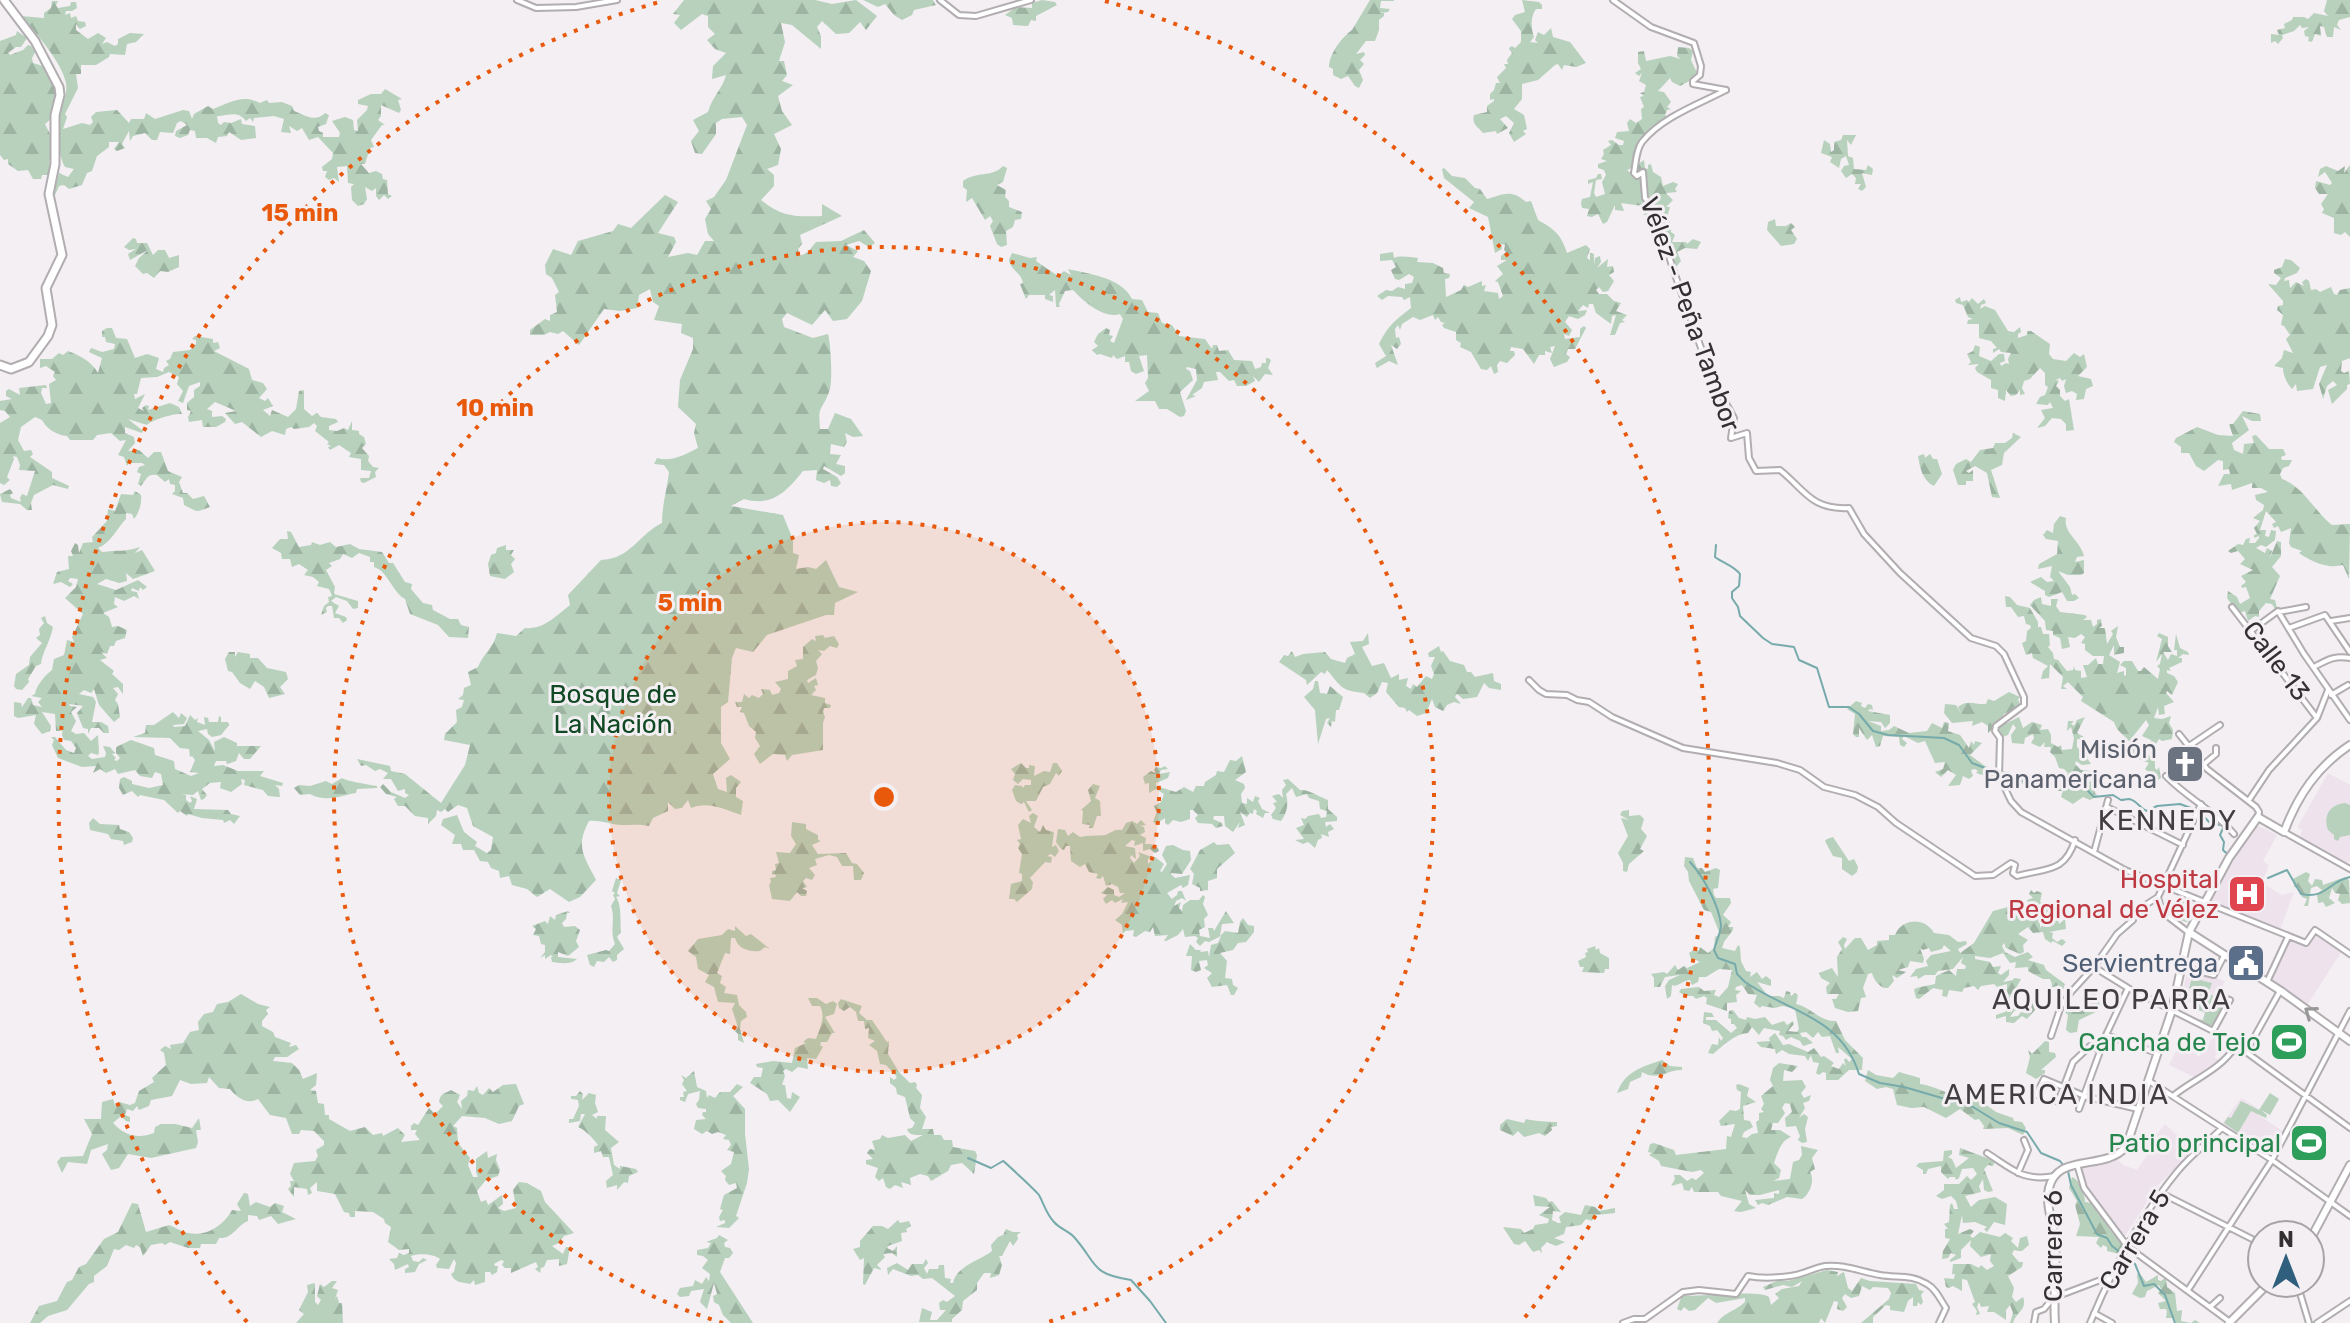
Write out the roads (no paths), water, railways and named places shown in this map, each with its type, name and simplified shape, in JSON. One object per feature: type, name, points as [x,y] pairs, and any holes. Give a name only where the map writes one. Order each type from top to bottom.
[{"type":"main road","points":[[0,365],[11,369],[29,362],[48,336],[52,325],[46,288],[62,255],[49,194],[59,87],[35,41],[4,0]]},
{"type":"main road","points":[[2258,817],[2284,832],[2305,786],[2322,767],[2350,745]]},
{"type":"main road","name":"Carrera 6","points":[[2055,1323],[2055,1245],[2048,1194],[2058,1173],[2074,1165],[2110,1159],[2120,1154],[2131,1138],[2172,1010],[2189,932],[2230,857],[2258,817]]},
{"type":"main road","points":[[2189,932],[2281,991],[2350,1041]]},
{"type":"main road","points":[[2321,1219],[2350,1165]]},
{"type":"main road","points":[[2229,1322],[2253,1299]]},
{"type":"street","points":[[517,0],[536,8],[576,7],[617,0]]},
{"type":"street","points":[[940,0],[959,15],[976,16],[1031,0]]},
{"type":"street","name":"Vélez - Peña Tambor","points":[[1613,0],[1666,35],[1694,43],[1701,66],[1700,75],[1693,84],[1726,90],[1662,124],[1642,142],[1634,173],[1637,176],[1643,172],[1645,198],[1659,215],[1673,269],[1711,376],[1734,418],[1731,438],[1747,433],[1749,458],[1756,471],[1780,470],[1806,497],[1835,509],[1849,508],[1864,534],[1900,573],[1971,638],[1996,646],[2004,654],[2024,697],[2024,705],[1996,726],[1995,731],[2000,738],[1999,776],[2011,801],[2021,812],[2075,840]]},
{"type":"street","name":"Calle 13","points":[[2232,607],[2317,718]]},
{"type":"street","points":[[2252,630],[2278,612],[2306,607]]},
{"type":"street","points":[[2278,612],[2350,719]]},
{"type":"street","points":[[2289,628],[2325,615],[2331,621],[2350,655],[2330,658],[2314,667]]},
{"type":"street","points":[[2331,621],[2350,618]]},
{"type":"street","points":[[2343,641],[2350,638]]},
{"type":"street","points":[[1529,680],[1546,694],[1567,695],[1589,702],[1612,717],[1683,748],[1777,763],[1800,770],[1824,787],[1855,795],[1878,807],[1896,823],[1975,876],[1993,875],[2011,863],[2015,865],[2013,873],[2017,876],[2054,868],[2068,858],[2075,840],[2125,870],[2203,903],[2306,943],[2315,930],[2350,954]]},
{"type":"street","points":[[2249,800],[2269,770],[2317,718],[2329,692],[2348,685]]},
{"type":"street","points":[[2189,746],[2220,725]]},
{"type":"street","points":[[2179,734],[2203,765],[2249,800],[2259,812],[2258,817]]},
{"type":"street","points":[[2203,765],[2216,754],[2216,748]]},
{"type":"street","points":[[2166,776],[2184,795],[2224,821],[2234,834]]},
{"type":"street","points":[[2094,852],[2108,800]]},
{"type":"street","points":[[2189,932],[2162,912],[2158,897],[2200,805]]},
{"type":"street","points":[[2107,807],[2183,845]]},
{"type":"street","points":[[2284,832],[2350,869]]},
{"type":"street","points":[[2051,1036],[2061,1006],[2117,934],[2133,920],[2136,911],[2158,897]]},
{"type":"street","points":[[2267,982],[2288,936]]},
{"type":"street","points":[[2182,967],[2214,975],[2225,954]]},
{"type":"street","points":[[2094,967],[2213,1031],[2350,1128]]},
{"type":"street","points":[[2079,1109],[2106,1035],[2128,988]]},
{"type":"street","points":[[2246,1052],[2281,991]]},
{"type":"street","points":[[2213,1031],[2230,1000]]},
{"type":"street","points":[[2188,1290],[2272,1160],[2350,1011]]},
{"type":"street","points":[[2106,1035],[2158,1054]]},
{"type":"street","points":[[2058,1102],[2073,1062],[2090,1046],[2100,1050]]},
{"type":"street","points":[[2173,1096],[2193,1080],[2220,1066],[2235,1047]]},
{"type":"street","points":[[2036,1095],[2044,1079],[2083,1096],[2139,1109]]},
{"type":"street","points":[[2149,1081],[2272,1160],[2350,1216]]},
{"type":"street","name":"Carrera 5","points":[[2090,1323],[2119,1260],[2161,1193],[2179,1170],[2222,1128]]},
{"type":"street","points":[[2018,1173],[2028,1150],[2024,1140]]},
{"type":"street","points":[[1987,1153],[2018,1173],[2034,1178],[2058,1173]]},
{"type":"street","points":[[2074,1165],[2084,1188],[2127,1249],[2229,1322]]},
{"type":"street","points":[[2161,1193],[2246,1236]]},
{"type":"street","points":[[1623,1323],[1645,1319],[1683,1292],[1699,1290],[1736,1294],[1748,1276],[1762,1280],[1829,1266],[1855,1268],[1886,1276],[1912,1277],[1926,1283],[1934,1289],[1946,1308],[1939,1323]]},
{"type":"street","points":[[2034,1323],[2036,1312],[2044,1309],[2053,1298],[2111,1276]]},
{"type":"street","points":[[2210,1307],[2220,1298]]},
{"type":"street","points":[[2302,1299],[2309,1323]]},
{"type":"street","points":[[2317,1323],[2350,1301]]},
{"type":"street","points":[[2094,1313],[2112,1323]]},
{"type":"waterway","points":[[1716,545],[1715,557],[1740,574],[1739,586],[1732,592],[1740,616],[1763,638],[1772,644],[1794,647],[1799,660],[1817,668],[1829,707],[1849,707],[1873,731],[1888,735],[1944,738],[1959,745],[1972,763],[2016,780],[2046,784],[2075,778],[2094,797],[2113,795],[2121,800],[2129,799],[2147,811],[2157,806],[2180,804],[2199,811],[2209,822],[2224,826],[2220,835],[2224,842],[2223,850],[2233,859]]},
{"type":"waterway","points":[[1690,862],[1710,891],[1720,917],[1721,928],[1714,950],[1718,958],[1735,964],[1737,974],[1745,982],[1826,1027],[1840,1039],[1859,1074],[1880,1083],[1973,1107],[1999,1123],[2027,1132],[2041,1153],[2064,1166]]},
{"type":"waterway","points":[[2268,878],[2287,870],[2301,894],[2310,895],[2350,877]]},
{"type":"waterway","points":[[968,1158],[991,1168],[1003,1161],[1039,1195],[1051,1219],[1074,1237],[1101,1271],[1131,1280],[1166,1323]]},
{"type":"waterway","points":[[2068,1171],[2071,1185],[2097,1234],[2107,1238],[2112,1246],[2135,1264],[2144,1286],[2154,1284],[2165,1295],[2175,1323]]},
{"type":"place","name":"Misión Panamericana","points":[[2185,764]]},
{"type":"place","name":"Hospital Regional de Vélez","points":[[2247,894]]},
{"type":"place","name":"Servientrega","points":[[2246,963]]},
{"type":"place","name":"Cancha de Tejo","points":[[2289,1042]]},
{"type":"place","name":"Patio principal","points":[[2309,1143]]},
{"type":"district","name":"KENNEDY","points":[[2168,820]]},
{"type":"district","name":"AQUILEO PARRA","points":[[2112,999]]},
{"type":"district","name":"AMERICA INDIA","points":[[2057,1094]]},
{"type":"park label","name":"Bosque de La Nación","points":[[613,709]]}]
